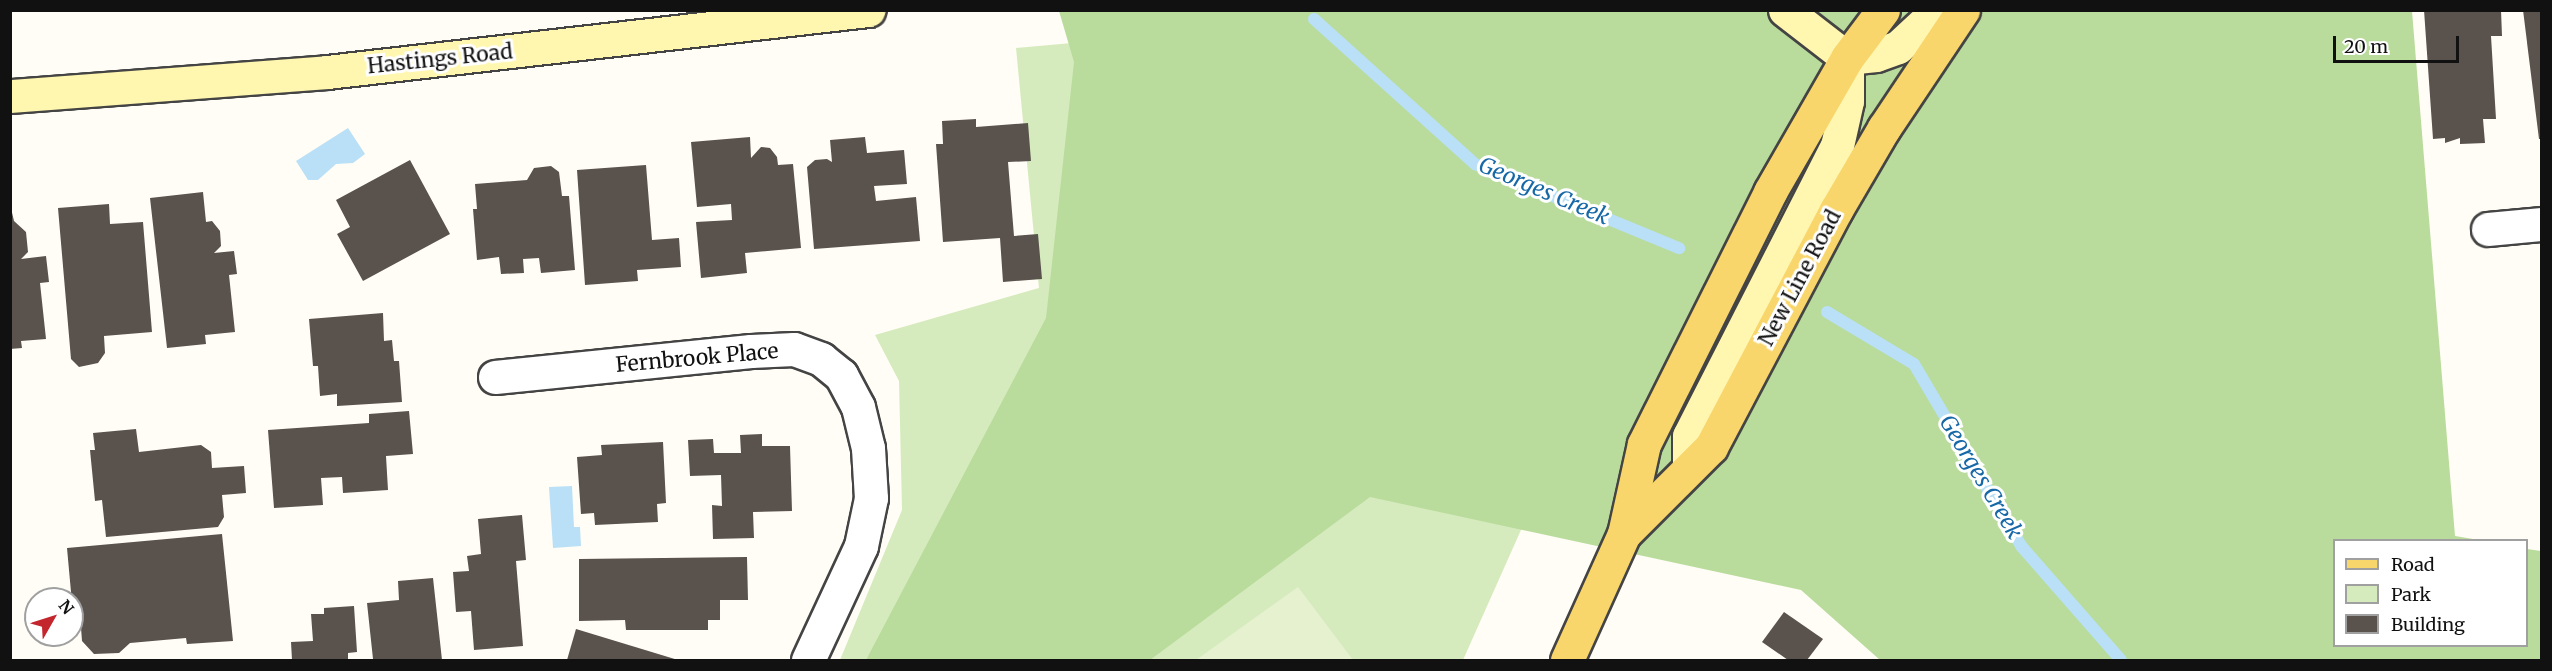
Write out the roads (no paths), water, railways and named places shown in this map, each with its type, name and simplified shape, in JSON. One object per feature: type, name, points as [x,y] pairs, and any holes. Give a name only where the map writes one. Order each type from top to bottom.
[{"type":"main road","name":"Hastings Road","points":[[10,96],[327,72],[868,10]]},
{"type":"main road","points":[[1785,10],[1847,58],[1875,56],[1898,47],[1938,10]]},
{"type":"main road","name":"New Line Road","points":[[1568,660],[1624,534],[1644,444],[1770,192],[1847,58],[1882,10]]},
{"type":"main road","name":"New Line Road","points":[[1624,534],[1710,447],[1836,210],[1884,128],[1963,10]]},
{"type":"main road","points":[[1689,467],[1689,436],[1837,146],[1847,101],[1847,58]]},
{"type":"street","points":[[2488,229],[2541,224]]},
{"type":"street","name":"Fernbrook Place","points":[[495,377],[751,351],[794,349],[821,359],[841,375],[858,407],[868,448],[871,498],[861,546],[808,660]]},
{"type":"water","points":[[348,128],[365,154],[353,163],[336,164],[318,180],[308,180],[296,161]]},
{"type":"water","points":[[572,486],[574,527],[580,527],[581,546],[553,548],[549,487]]},
{"type":"waterway","name":"Georges Creek","points":[[1314,19],[1475,164],[1679,248]]},
{"type":"waterway","name":"Georges Creek","points":[[1827,312],[1914,364],[2022,547],[2121,660]]}]
